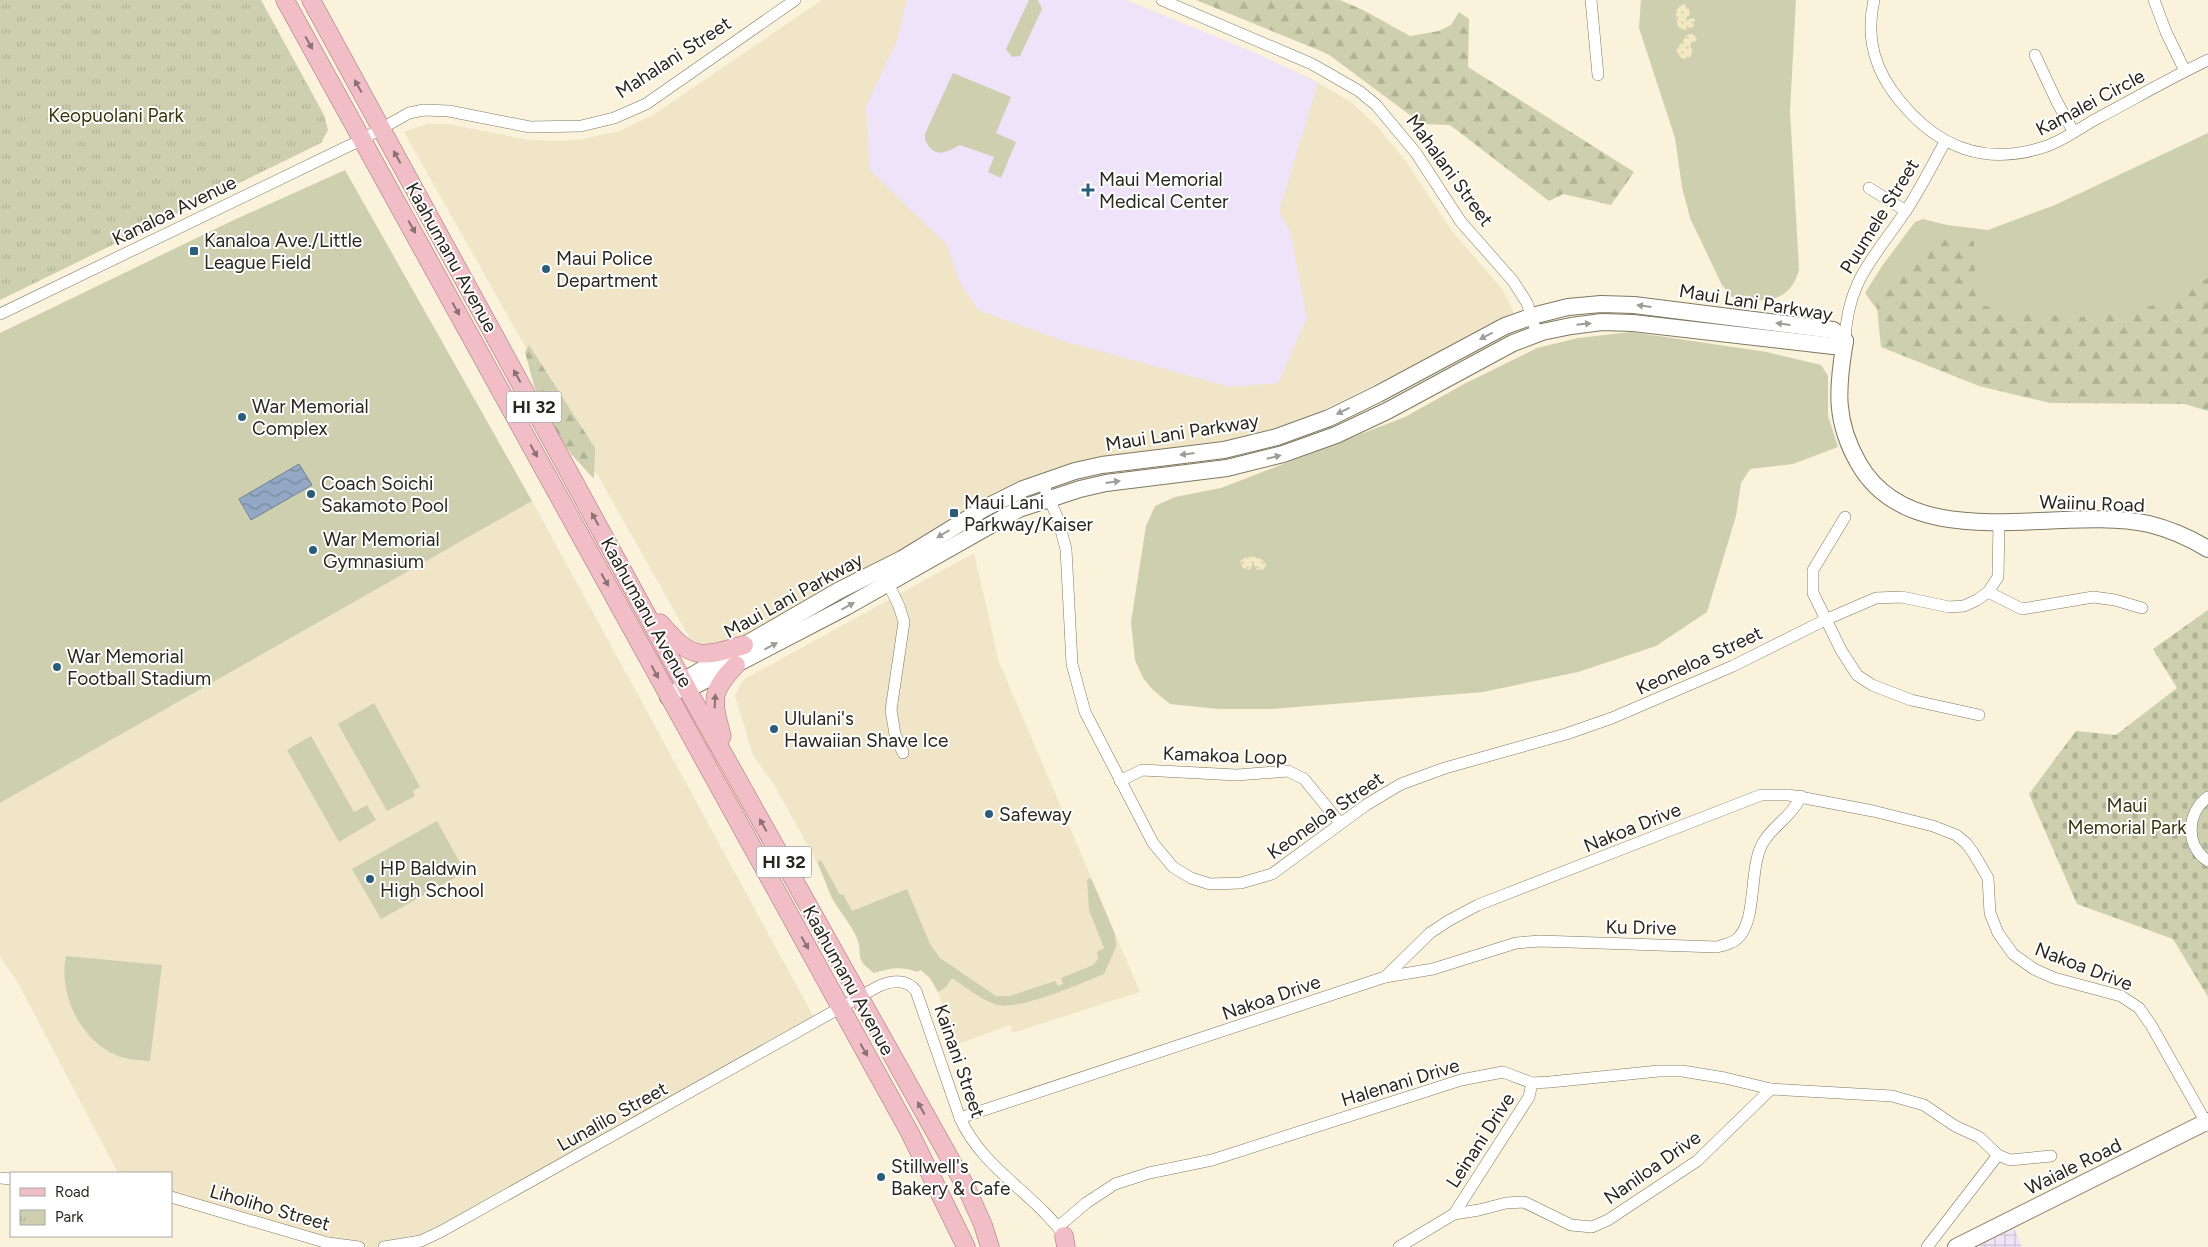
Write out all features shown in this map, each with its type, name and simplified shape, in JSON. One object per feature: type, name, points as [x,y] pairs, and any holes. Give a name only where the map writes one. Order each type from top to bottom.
[{"type":"main road","name":"Kaahumanu Avenue","points":[[285,0],[910,1133],[966,1247]]},
{"type":"main road","name":"Kaahumanu Avenue","points":[[311,0],[730,765],[966,1189],[983,1225],[990,1247]]},
{"type":"main road","name":"Maui Lani Parkway","points":[[668,697],[686,685],[693,675],[838,591],[884,576],[1019,509],[1106,483],[1227,468],[1283,454],[1336,435],[1499,350],[1537,334],[1572,326],[1602,322],[1632,323],[1833,346],[1845,341],[1832,330],[1634,304],[1568,307],[1531,316],[1506,326],[1329,418],[1277,437],[1224,450],[1102,465],[1075,471],[1007,496],[985,508],[884,576],[846,607],[698,684],[686,685]]},
{"type":"main road","points":[[1845,341],[1839,377],[1838,407],[1849,448],[1865,475],[1881,492],[1899,505],[1917,512],[1948,519],[1999,522]]},
{"type":"main road","name":"Waiinu Road","points":[[1999,522],[2119,520],[2149,524],[2190,538],[2208,549]]},
{"type":"main road","points":[[638,597],[678,643],[693,653],[709,654],[744,646]]},
{"type":"main road","points":[[730,765],[715,712],[715,700],[716,689],[736,665]]},
{"type":"main road","name":"Waiale Road","points":[[1956,1247],[2207,1123]]},
{"type":"main road","points":[[944,1150],[943,1162],[932,1178],[957,1182],[966,1189]]},
{"type":"street","name":"Mahalani Street","points":[[363,139],[409,113],[424,110],[450,111],[530,127],[581,126],[614,118],[646,104],[795,0]]},
{"type":"street","name":"Mahalani Street","points":[[1162,0],[1312,64],[1356,89],[1376,105],[1416,152],[1461,222],[1513,281],[1526,303],[1537,334]]},
{"type":"street","points":[[1591,0],[1598,75]]},
{"type":"street","name":"Kamalei Circle","points":[[1874,0],[1870,30],[1871,42],[1878,68],[1891,90],[1918,121],[1945,142],[1969,150],[2008,155],[2046,146],[2208,60]]},
{"type":"street","points":[[2154,0],[2166,32],[2185,71]]},
{"type":"street","points":[[2035,55],[2057,102],[2074,131]]},
{"type":"street","name":"Kanaloa Avenue","points":[[0,314],[363,139]]},
{"type":"street","name":"Puumele Street","points":[[1845,341],[1846,316],[1865,267],[1906,211],[1945,142]]},
{"type":"street","points":[[1869,188],[1906,211]]},
{"type":"street","name":"Keoneloa Street","points":[[1042,482],[1058,519],[1066,549],[1072,664],[1085,712],[1153,843],[1173,867],[1191,878],[1210,884],[1241,883],[1272,874],[1340,823],[1401,784],[1445,768],[1566,734],[1612,718],[1732,666],[1825,620],[1876,598],[1902,597],[1949,607],[1964,606],[1988,592]]},
{"type":"street","points":[[1845,517],[1813,570],[1813,593],[1841,650],[1858,675],[1872,685],[1911,700],[1979,714]]},
{"type":"street","points":[[1999,522],[1998,577],[1988,592],[2022,609],[2093,597],[2114,600],[2142,608]]},
{"type":"street","points":[[884,576],[899,606],[904,622],[891,710],[895,734],[903,753]]},
{"type":"street","name":"Kamakoa Loop","points":[[1120,781],[1142,770],[1238,775],[1288,771],[1304,779],[1340,823]]},
{"type":"street","name":"Nakoa Drive","points":[[960,1118],[1385,978],[1430,933],[1478,905],[1761,795],[1801,796],[1916,821],[1956,835],[1966,843],[1988,878],[1990,913],[1998,932],[2013,954],[2034,969],[2054,978],[2121,996],[2139,1008],[2151,1025],[2207,1123]]},
{"type":"street","name":"Ku Drive","points":[[1385,978],[1433,968],[1516,943],[1717,947],[1730,943],[1742,933],[1749,918],[1757,860],[1764,841],[1792,812],[1801,796]]},
{"type":"street","points":[[2208,797],[2201,802],[2193,814],[2190,829],[2193,844],[2202,857],[2208,861]]},
{"type":"street","name":"Kainani Street","points":[[840,1008],[888,982],[903,982],[913,986],[921,1002],[960,1118],[968,1134],[986,1158],[1065,1239]]},
{"type":"street","name":"Lunalilo Street","points":[[397,1246],[421,1241],[442,1231],[840,1008]]},
{"type":"street","name":"Halenani Drive","points":[[1065,1239],[1104,1190],[1149,1172],[1212,1160],[1461,1080],[1503,1072],[1532,1083],[1659,1070],[1682,1070],[1771,1089]]},
{"type":"street","name":"Leinani Drive","points":[[1454,1214],[1528,1097],[1532,1083]]},
{"type":"street","points":[[1771,1089],[1892,1096],[1924,1105],[1955,1126],[1979,1137],[1998,1155],[2010,1160],[2051,1156]]},
{"type":"street","name":"Naniloa Drive","points":[[1399,1247],[1454,1214],[1506,1203],[1524,1202],[1571,1225],[1592,1227],[1608,1220],[1697,1162],[1771,1089]]},
{"type":"street","points":[[1927,1247],[1998,1155]]},
{"type":"street","name":"Liholiho Street","points":[[172,1197],[328,1242],[359,1247]]},
{"type":"street","points":[[384,1247],[397,1246]]},
{"type":"shaded area","points":[[822,0],[1126,0],[1306,76],[1351,102],[1377,126],[1405,160],[1452,231],[1502,289],[1515,315],[1301,421],[1254,438],[1039,475],[701,658],[404,132],[427,124],[448,124],[529,140],[563,141],[583,139],[619,131],[653,115]]},
{"type":"shaded area","name":"Maui Memorial Medical Center","points":[[907,0],[1126,0],[1263,56],[1318,83],[1279,211],[1290,231],[1307,318],[1278,383],[1230,387],[1063,341],[978,310],[959,281],[947,245],[870,170],[866,107],[897,40]]},
{"type":"shaded area","name":"HP Baldwin High School","points":[[532,501],[816,1021],[442,1231],[384,1247],[359,1247],[172,1197],[172,1172],[117,1172],[18,983],[0,956],[0,803]]},
{"type":"shaded area","points":[[974,553],[999,662],[1140,992],[1012,1033],[1010,1025],[955,1045],[936,986],[930,978],[913,964],[901,961],[864,966],[860,959],[859,945],[855,934],[832,898],[819,866],[775,786],[753,755],[735,696],[743,680]]},
{"type":"shaded area","points":[[2014,1228],[2022,1247],[1977,1247],[2011,1230]]},
{"type":"green space","name":"Keopuolani Park","points":[[0,0],[261,0],[324,115],[328,130],[321,143],[0,300]]},
{"type":"green space","points":[[1029,0],[1038,0],[1042,9],[1020,56],[1012,57],[1006,49]]},
{"type":"green space","points":[[1196,0],[1340,0],[1363,10],[1410,36],[1439,31],[1451,25],[1459,12],[1469,19],[1468,67],[1634,172],[1611,205],[1563,194],[1549,201],[1450,125],[1422,124],[1328,54]]},
{"type":"green space","points":[[1641,0],[1796,0],[1790,111],[1799,269],[1795,280],[1782,295],[1764,300],[1743,299],[1732,297],[1722,285],[1690,218],[1682,187],[1675,138],[1639,28]]},
{"type":"green space","points":[[953,73],[1011,97],[996,133],[1016,142],[1001,178],[988,172],[994,157],[960,145],[941,153],[933,150],[925,140],[925,134]]},
{"type":"green space","points":[[2208,133],[2208,292],[2153,323],[1878,311],[1865,293],[1882,266],[1915,222],[1923,219],[1947,225],[1988,230],[2055,205]]},
{"type":"green space","name":"War Memorial Complex","points":[[345,170],[532,501],[0,803],[0,333],[236,219]]},
{"type":"green space","points":[[1936,240],[1974,241],[1976,305],[2074,318],[2151,306],[2208,278],[2208,411],[2185,404],[2050,403],[1979,386],[1881,347],[1875,287]]},
{"type":"green space","points":[[1631,332],[1767,352],[1821,365],[1828,376],[1828,416],[1838,447],[1793,464],[1750,469],[1741,483],[1736,516],[1707,612],[1656,646],[1578,672],[1483,692],[1271,709],[1218,709],[1170,704],[1153,690],[1143,678],[1135,660],[1131,622],[1146,526],[1155,506],[1175,497],[1221,488],[1405,417],[1466,383],[1537,348],[1578,338]]},
{"type":"green space","points":[[529,345],[595,448],[594,479],[571,454],[559,436],[535,389],[525,352]]},
{"type":"green space","name":"Maui Memorial Park","points":[[2208,610],[2208,997],[2173,939],[2077,904],[2029,794],[2076,731],[2116,735],[2177,688],[2153,649]]},
{"type":"green space","points":[[374,703],[420,787],[413,791],[415,796],[387,811],[338,724]]},
{"type":"green space","points":[[311,736],[354,812],[367,805],[376,820],[339,842],[287,750]]},
{"type":"green space","points":[[437,821],[465,872],[381,919],[352,869]]},
{"type":"green space","points":[[821,860],[840,895],[843,894],[852,911],[907,889],[930,944],[940,958],[996,996],[1010,996],[1055,981],[1058,986],[1063,984],[1061,978],[1093,965],[1098,959],[1097,952],[1104,948],[1089,910],[1087,880],[1091,878],[1115,934],[1116,947],[1104,974],[1032,1001],[1004,1006],[994,1004],[978,996],[952,978],[946,987],[938,992],[930,978],[921,970],[917,972],[896,968],[874,973],[863,963],[855,934],[830,894],[817,862]]},
{"type":"green space","points":[[66,956],[162,965],[150,1061],[128,1059],[116,1055],[103,1048],[82,1027],[74,1014],[65,985],[64,970]]},
{"type":"sand","points":[[1684,4],[1689,9],[1690,14],[1685,21],[1693,18],[1695,20],[1693,27],[1684,30],[1678,27],[1676,16],[1677,8]]},
{"type":"sand","points":[[1691,34],[1697,40],[1690,45],[1693,52],[1690,57],[1685,59],[1680,57],[1676,50],[1687,35]]},
{"type":"sand","points":[[1246,557],[1255,557],[1265,562],[1264,569],[1257,570],[1253,563],[1250,570],[1243,568],[1240,561]]},
{"type":"water","points":[[299,464],[312,485],[251,520],[239,499]]},
{"type":"place","name":"Maui Memorial Medical Center","points":[[1088,190]]},
{"type":"place","name":"Kanaloa Ave./Little League Field","points":[[194,251]]},
{"type":"place","name":"Maui Police Department","points":[[546,269]]},
{"type":"place","name":"War Memorial Complex","points":[[242,417]]},
{"type":"place","name":"Coach Soichi Sakamoto Pool","points":[[311,494]]},
{"type":"place","name":"Maui Lani Parkway/Kaiser","points":[[954,513]]},
{"type":"place","name":"War Memorial Gymnasium","points":[[313,550]]},
{"type":"place","name":"War Memorial Football Stadium","points":[[57,667]]},
{"type":"place","name":"Ululani's Hawaiian Shave Ice","points":[[774,729]]},
{"type":"place","name":"Safeway","points":[[989,814]]},
{"type":"place","name":"HP Baldwin High School","points":[[370,879]]},
{"type":"place","name":"Stillwell's Bakery & Cafe","points":[[881,1177]]}]
